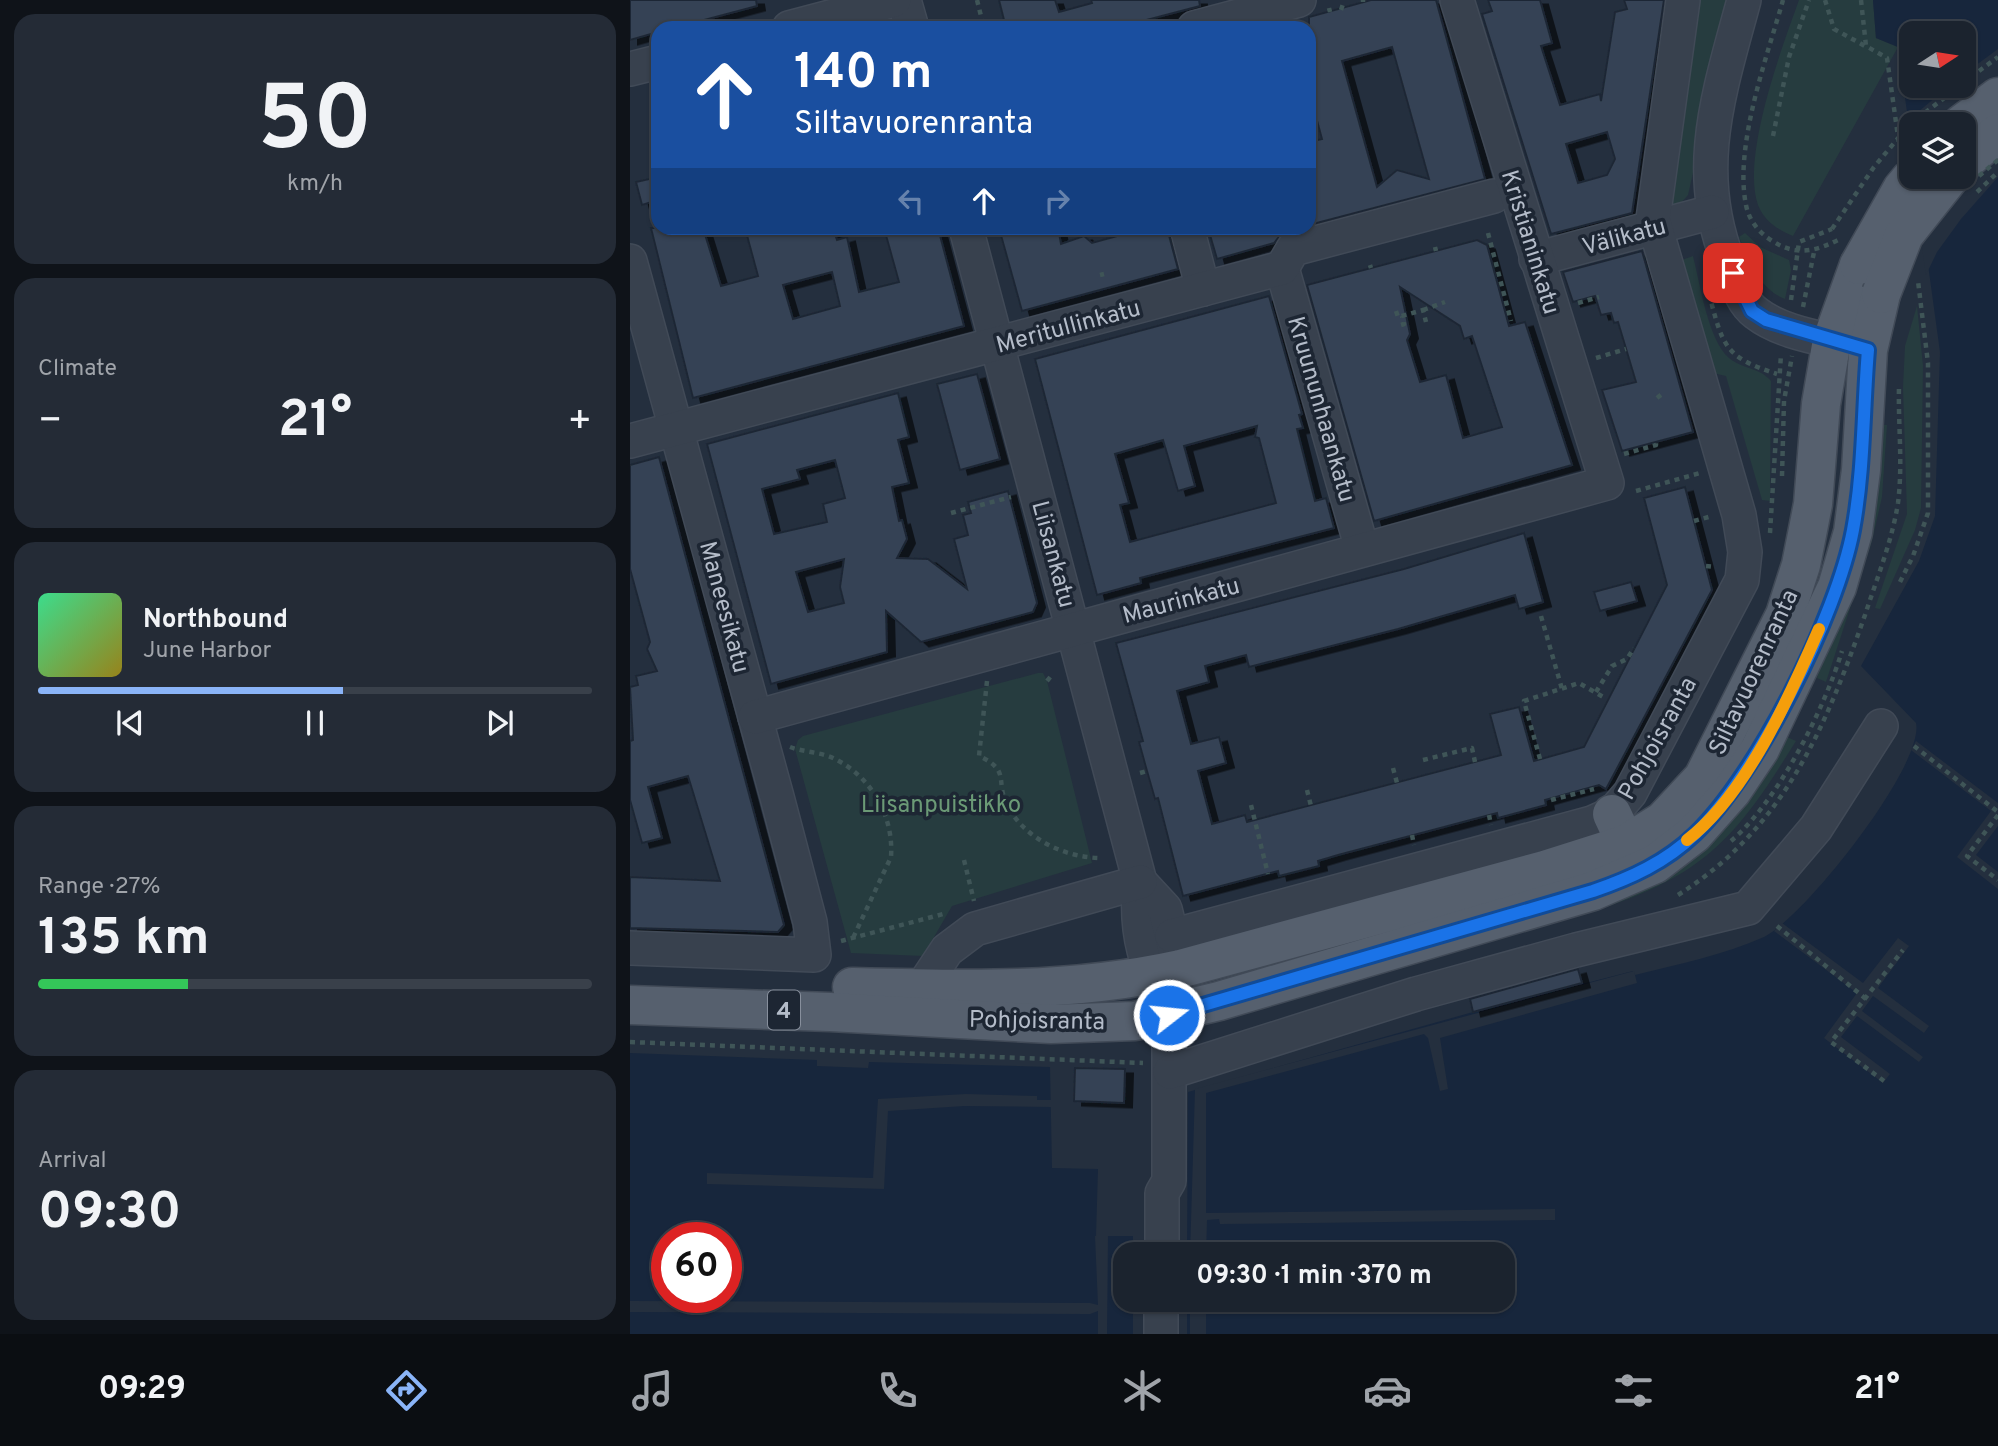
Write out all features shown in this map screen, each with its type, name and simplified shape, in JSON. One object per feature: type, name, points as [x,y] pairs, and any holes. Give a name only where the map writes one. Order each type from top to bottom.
[{"type":"main road","points":[[1976,114],[1998,97]]},
{"type":"main road","points":[[1976,152],[1998,133]]},
{"type":"main road","points":[[1860,266],[1902,189]]},
{"type":"main road","points":[[1860,266],[1904,235],[1940,189]]},
{"type":"main road","name":"Siltavuorenranta","points":[[1618,830],[1663,821],[1703,778],[1784,615],[1801,565],[1814,504],[1821,404],[1832,340],[1860,266]]},
{"type":"main road","name":"Siltavuorenranta","points":[[1618,830],[1655,864],[1695,834],[1732,791],[1760,749],[1837,587],[1853,532],[1861,470],[1868,350],[1860,266]]},
{"type":"main road","name":"Pohjoisranta","points":[[630,980],[1041,990],[1480,889],[1618,830]]},
{"type":"main road","name":"Pohjoisranta","points":[[630,1005],[1051,1024],[1113,1023],[1169,1015],[1593,891],[1618,830]]},
{"type":"street","points":[[815,21],[894,0]]},
{"type":"street","points":[[904,0],[910,21]]},
{"type":"street","name":"Kristianinkatu","points":[[1457,0],[1536,259],[1621,476]]},
{"type":"street","name":"Pohjoisranta","points":[[1618,830],[1630,793],[1742,580],[1745,552],[1740,515],[1654,228],[1653,203],[1684,0]]},
{"type":"street","points":[[1744,0],[1709,149],[1712,212],[1724,253],[1752,311],[1777,325],[1868,350]]},
{"type":"street","points":[[1236,21],[1319,7]]},
{"type":"street","points":[[630,69],[651,64]]},
{"type":"street","name":"Meritullinkatu","points":[[630,441],[1282,268],[1293,249],[1494,196]]},
{"type":"street","name":"Välikatu","points":[[1536,259],[1712,212]]},
{"type":"street","name":"Liisankatu","points":[[968,235],[1140,881],[1136,917],[1168,960]]},
{"type":"street","points":[[1189,235],[1203,289]]},
{"type":"street","name":"Maneesikatu","points":[[630,261],[676,428],[736,709],[808,912],[827,948]]},
{"type":"street","name":"Kruununhaankatu","points":[[1282,268],[1362,550]]},
{"type":"street","name":"Maurinkatu","points":[[736,709],[1074,630],[1621,476]]},
{"type":"street","points":[[1157,1063],[1576,950],[1748,908],[1816,828],[1881,726]]},
{"type":"street","points":[[921,989],[947,950],[956,925],[990,923],[1140,881]]},
{"type":"street","name":"Liisankatu","points":[[1140,881],[1165,909],[1169,1015]]},
{"type":"street","points":[[630,948],[827,948]]},
{"type":"street","points":[[1162,1242],[1162,1193],[1169,1181],[1157,1063],[1169,1015]]},
{"type":"street","points":[[1161,1312],[1161,1334]]},
{"type":"path","points":[[976,0],[982,21]]},
{"type":"path","points":[[1783,0],[1760,75],[1749,136],[1746,205],[1753,224],[1772,241],[1860,266]]},
{"type":"path","points":[[1773,136],[1789,57],[1809,0]]},
{"type":"path","points":[[1825,0],[1834,29],[1866,46]]},
{"type":"path","points":[[1791,300],[1799,242],[1832,229],[1874,167],[1910,124],[1944,98]]},
{"type":"path","points":[[1488,233],[1511,321]]},
{"type":"path","points":[[1804,302],[1814,251]]},
{"type":"path","points":[[1574,304],[1599,298]]},
{"type":"path","points":[[1396,311],[1398,317],[1445,302]]},
{"type":"path","points":[[1421,308],[1426,322]]},
{"type":"path","points":[[1401,325],[1404,324],[1402,316]]},
{"type":"path","points":[[1592,359],[1626,349]]},
{"type":"path","points":[[1745,552],[1766,541],[1773,521],[1776,400],[1781,354]]},
{"type":"path","points":[[1782,478],[1786,380]]},
{"type":"path","points":[[1621,476],[1657,445],[1656,442]]},
{"type":"path","points":[[1621,476],[1705,472]]},
{"type":"path","points":[[951,513],[1010,497]]},
{"type":"path","points":[[1694,521],[1716,515]]},
{"type":"path","points":[[1542,616],[1562,689]]},
{"type":"path","points":[[1595,692],[1612,667],[1628,659],[1634,648]]},
{"type":"path","points":[[1047,681],[1052,675]]},
{"type":"path","points":[[987,680],[979,756],[993,763],[1001,771],[1006,803],[1023,826],[1044,844],[1072,854],[1099,858]]},
{"type":"path","points":[[1540,759],[1524,701],[1579,683],[1605,698]]},
{"type":"path","points":[[1830,684],[1839,688]]},
{"type":"path","points":[[1800,743],[1810,746]]},
{"type":"path","points":[[1914,746],[1998,813],[1967,856],[1998,880]]},
{"type":"path","points":[[789,747],[833,758],[870,787],[885,811],[892,845],[891,857],[853,938]]},
{"type":"path","points":[[1423,760],[1472,748],[1475,762]]},
{"type":"path","points":[[1393,768],[1397,783]]},
{"type":"path","points":[[1140,773],[1147,771]]},
{"type":"path","points":[[1307,790],[1311,806]]},
{"type":"path","points":[[1551,800],[1618,830]]},
{"type":"path","points":[[1251,805],[1268,874]]},
{"type":"path","points":[[964,860],[976,908]]},
{"type":"path","points":[[827,948],[853,938],[956,925]]},
{"type":"path","points":[[1777,926],[1866,999]]},
{"type":"path","points":[[1884,1081],[1831,1042],[1903,950]]},
{"type":"path","points":[[630,1042],[1157,1063]]},
{"type":"green space","points":[[1695,0],[1732,0],[1688,195],[1681,203],[1671,205]]},
{"type":"green space","points":[[1799,0],[1873,0],[1876,38],[1898,47],[1793,236],[1777,228],[1764,216],[1758,205],[1754,184],[1759,131],[1766,102]]},
{"type":"green space","points":[[1745,233],[1760,247],[1789,260],[1791,270],[1785,299],[1768,288],[1756,273],[1739,237]]},
{"type":"green space","points":[[1693,256],[1710,325],[1722,350],[1734,362],[1761,373],[1771,381],[1770,501],[1762,500],[1726,376],[1713,373],[1682,260]]},
{"type":"green space","points":[[1917,306],[1923,366],[1921,508],[1915,530],[1880,609],[1875,608],[1907,514],[1903,387],[1905,346]]},
{"type":"green space","points":[[1876,425],[1887,425],[1882,497],[1872,541],[1826,682],[1817,678]]},
{"type":"green space","name":"Liisanpuistikko","points":[[1043,673],[1047,681],[1092,863],[952,906],[923,956],[851,953],[795,749],[798,740],[803,736]]},
{"type":"green space","points":[[1787,737],[1796,741],[1775,775],[1735,828],[1714,849],[1664,883],[1594,911],[1593,900]]},
{"type":"water","points":[[1873,0],[1998,0],[1998,1334],[1187,1334],[1187,1312],[1515,1312],[1515,1242],[1187,1242],[1188,1092],[1473,1012],[1633,971],[1635,975],[1701,959],[1764,937],[1782,924],[1832,872],[1858,839],[1902,772],[1914,744],[1916,723],[1861,666],[1919,561],[1935,516],[1940,352],[1918,189],[1976,189],[1976,112],[1907,112],[1905,98],[1976,98],[1976,21],[1899,21],[1899,54],[1898,47],[1876,38]]},
{"type":"water","points":[[630,1053],[817,1060],[817,1066],[868,1068],[869,1062],[1050,1067],[1052,1168],[1098,1169],[1096,1236],[1133,1236],[1133,1242],[1113,1242],[1113,1312],[1133,1312],[1133,1334],[630,1334]]},
{"type":"pier","points":[[1998,49],[1998,177],[1961,219],[1937,252],[1926,275],[1914,189],[1976,189],[1976,112],[1918,112],[1935,98],[1976,98],[1976,65]]},
{"type":"pier","points":[[1916,741],[1998,803],[1998,826],[1976,855],[1998,872],[1998,889],[1957,857],[1991,811],[1911,750]]},
{"type":"pier","points":[[1782,923],[1863,983],[1898,938],[1909,946],[1878,988],[1929,1026],[1924,1033],[1873,996],[1862,1011],[1923,1057],[1919,1062],[1857,1016],[1841,1037],[1890,1074],[1883,1083],[1824,1038],[1857,993],[1774,931]]},
{"type":"pier","points":[[1634,971],[1637,983],[1440,1038],[1448,1089],[1440,1091],[1428,1038],[1424,1034],[1206,1093],[1206,1213],[1555,1209],[1555,1220],[1220,1224],[1219,1219],[1207,1220],[1206,1242],[1190,1242],[1195,1089]]},
{"type":"pier","points":[[966,1094],[1037,1096],[1037,1100],[1051,1100],[1051,1107],[964,1106],[888,1111],[884,1189],[707,1184],[707,1173],[873,1178],[878,1099]]},
{"type":"pier","points":[[1095,1236],[1108,1236],[1107,1334],[1098,1334],[1098,1311],[1090,1314],[742,1312],[742,1301],[1098,1305]]},
{"type":"pier","points":[[630,1301],[651,1301],[651,1312],[630,1312]]},
{"type":"pier","points":[[1190,1312],[1206,1312],[1206,1334],[1190,1334]]},
{"type":"building","points":[[630,0],[756,0],[757,6],[700,21],[651,21],[651,34],[630,40]]},
{"type":"building","points":[[999,0],[1055,0],[1059,12],[1092,3],[1091,0],[1199,0],[1200,6],[1143,21],[1004,21]]},
{"type":"building","points":[[1371,0],[1436,0],[1485,179],[1316,223],[1316,140],[1322,139],[1316,117],[1316,21],[1309,21],[1309,17]],"holes":[[[1392,47],[1429,179],[1397,170],[1377,187],[1342,61]]]},
{"type":"building","points":[[1488,0],[1540,0],[1552,43],[1541,46],[1560,105],[1600,94],[1601,101],[1615,12],[1627,9],[1624,0],[1664,0],[1632,213],[1551,234],[1482,14],[1492,11]],"holes":[[[1607,132],[1615,159],[1607,175],[1578,183],[1566,144]]]},
{"type":"building","points":[[651,179],[651,202],[642,205],[636,182]]},
{"type":"building","points":[[653,235],[705,235],[721,286],[758,276],[747,235],[835,235],[837,240],[847,237],[859,292],[899,282],[886,235],[940,235],[964,326],[693,398]],"holes":[[[832,272],[840,306],[793,319],[783,285]]]},
{"type":"building","points":[[1001,235],[1059,235],[1061,244],[1084,236],[1092,243],[1117,235],[1169,235],[1178,269],[1022,311]]},
{"type":"building","points":[[1210,235],[1280,235],[1274,243],[1217,259]]},
{"type":"building","points":[[1477,240],[1487,245],[1509,326],[1525,322],[1572,465],[1374,521],[1307,285]],"holes":[[[1400,287],[1460,326],[1464,339],[1472,336],[1502,427],[1463,438],[1446,375],[1420,382],[1407,340],[1410,334]]]},
{"type":"building","points":[[1642,251],[1693,432],[1622,451],[1602,390],[1636,382],[1618,322],[1614,323],[1611,313],[1601,315],[1595,296],[1573,302],[1563,272]]},
{"type":"building","points":[[1269,296],[1302,414],[1299,415],[1303,428],[1297,429],[1315,501],[1326,498],[1334,528],[1140,578],[1141,583],[1097,595],[1035,359]],"holes":[[[1257,426],[1255,437],[1259,438],[1276,503],[1130,542],[1120,505],[1129,503],[1115,454],[1163,440],[1178,491],[1195,486],[1184,446]]]},
{"type":"building","points":[[977,374],[1000,459],[960,470],[937,384]]},
{"type":"building","points":[[898,393],[909,437],[898,440],[909,483],[892,487],[899,521],[902,520],[907,539],[897,558],[928,559],[967,589],[954,539],[968,535],[963,515],[971,513],[968,502],[1008,491],[1037,603],[1033,612],[921,642],[886,611],[887,652],[771,684],[707,444]],"holes":[[[835,460],[845,498],[823,504],[827,522],[774,534],[762,489],[800,479],[797,470]],[[844,559],[840,587],[844,603],[808,612],[796,572]]]},
{"type":"building","points":[[659,457],[784,925],[778,932],[630,928],[630,877],[720,881],[688,776],[648,787],[662,838],[642,843],[630,800],[630,741],[633,740],[630,687],[638,685],[636,676],[657,671],[647,649],[650,642],[630,569],[630,465]]},
{"type":"building","points":[[1685,487],[1712,590],[1606,789],[1599,785],[1545,800],[1546,805],[1498,818],[1497,813],[1338,855],[1318,861],[1319,866],[1279,876],[1278,871],[1183,896],[1158,798],[1155,799],[1139,742],[1143,741],[1116,643],[1404,569],[1524,533],[1543,602],[1519,609],[1515,595],[1398,629],[1249,667],[1246,655],[1205,666],[1209,682],[1177,691],[1191,744],[1219,737],[1226,763],[1198,771],[1212,824],[1245,815],[1247,822],[1501,755],[1490,714],[1519,707],[1534,761],[1584,747],[1667,585],[1644,498]]},
{"type":"building","points":[[1631,582],[1637,601],[1600,611],[1594,592]]},
{"type":"building","points":[[1578,969],[1582,983],[1473,1012],[1470,999]]},
{"type":"building","points":[[1075,1068],[1125,1069],[1124,1103],[1074,1101]]},
{"type":"slow traffic","points":[[1687,840],[1732,791],[1760,749],[1819,629]]},
{"type":"route","points":[[1169,1015],[1593,891],[1633,876],[1655,864],[1695,834],[1732,791],[1760,749],[1791,689],[1837,587],[1853,532],[1861,470],[1868,350],[1798,332],[1766,320],[1752,311],[1741,294],[1733,273]]}]
